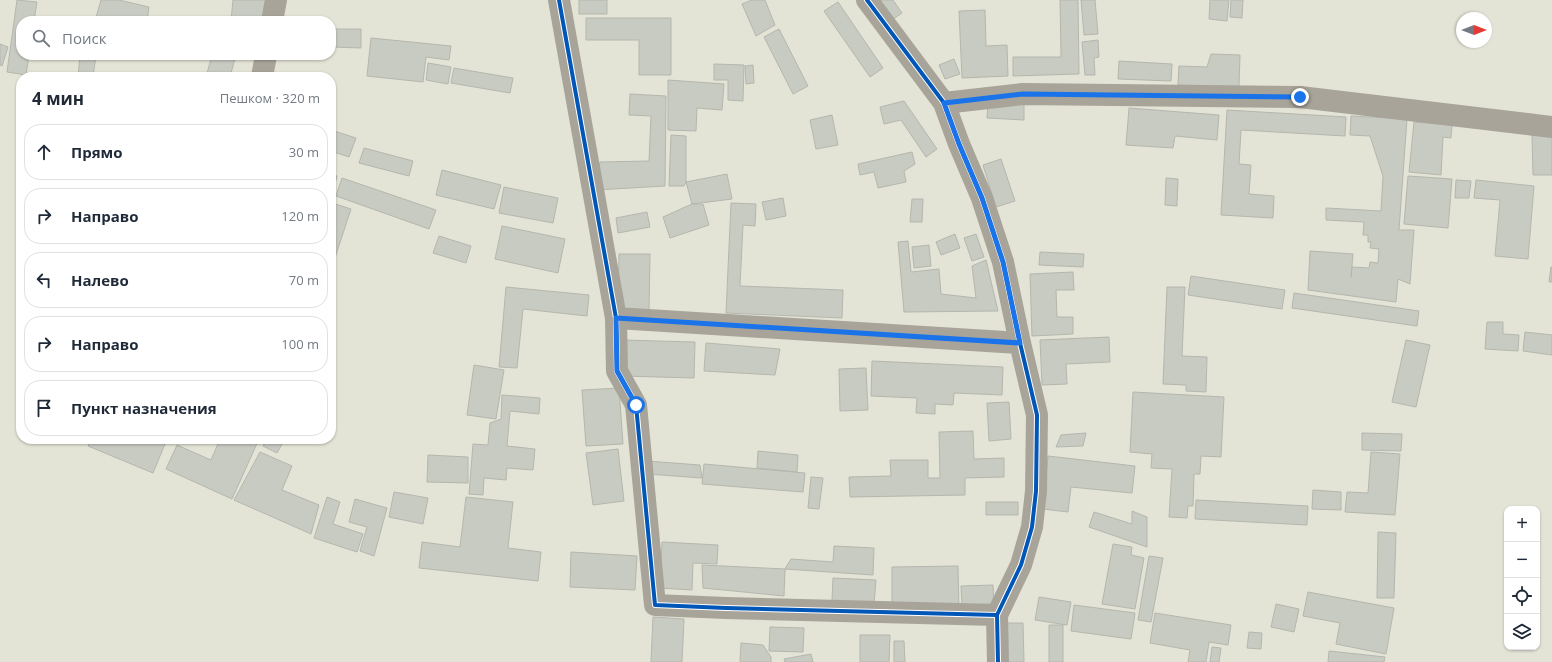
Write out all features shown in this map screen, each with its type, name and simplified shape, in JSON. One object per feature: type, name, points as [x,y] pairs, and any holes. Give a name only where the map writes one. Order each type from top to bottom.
[{"type":"street","points":[[273,16],[276,0]]},
{"type":"street","points":[[559,0],[616,318],[617,371],[636,405],[655,605],[997,615]]},
{"type":"street","points":[[867,0],[944,103],[959,144],[982,198],[1003,262],[1037,415],[1036,491],[1032,527],[1021,565],[997,615],[998,662]]},
{"type":"street","points":[[263,72],[265,60]]},
{"type":"street","points":[[944,103],[1023,94],[1300,97],[1552,127]]},
{"type":"street","points":[[616,318],[1020,343]]},
{"type":"building","points":[[17,0],[37,2],[35,16],[16,16],[16,60],[28,60],[26,72],[16,72],[16,73],[7,72]]},
{"type":"building","points":[[101,0],[119,0],[149,7],[148,16],[96,16]]},
{"type":"building","points":[[233,0],[274,0],[267,16],[231,16]]},
{"type":"building","points":[[579,0],[607,0],[607,14],[579,14]]},
{"type":"building","points":[[752,0],[765,0],[775,25],[756,36],[742,4]]},
{"type":"building","points":[[875,0],[893,0],[902,13],[889,22]]},
{"type":"building","points":[[1060,0],[1078,0],[1079,74],[1013,76],[1013,57],[1061,57]]},
{"type":"building","points":[[1081,0],[1095,0],[1098,34],[1084,35]]},
{"type":"building","points":[[1210,0],[1229,0],[1227,21],[1209,19]]},
{"type":"building","points":[[1231,0],[1243,0],[1242,18],[1230,17]]},
{"type":"building","points":[[838,2],[883,68],[870,77],[824,11]]},
{"type":"building","points":[[985,10],[986,46],[1007,45],[1008,76],[962,78],[959,11]]},
{"type":"building","points":[[586,18],[671,18],[671,75],[639,75],[639,40],[586,40]]},
{"type":"building","points":[[336,29],[361,29],[361,48],[336,47]]},
{"type":"building","points":[[779,29],[808,86],[793,94],[764,37]]},
{"type":"building","points":[[371,38],[451,46],[449,60],[426,57],[423,82],[367,76]]},
{"type":"building","points":[[1098,40],[1099,57],[1094,58],[1095,75],[1085,75],[1082,42]]},
{"type":"building","points":[[0,44],[8,47],[2,66],[0,65]]},
{"type":"building","points":[[1211,54],[1240,55],[1239,87],[1178,85],[1179,66],[1207,67]]},
{"type":"building","points":[[954,59],[960,74],[945,79],[939,65]]},
{"type":"building","points":[[80,60],[95,60],[94,72],[78,72]]},
{"type":"building","points":[[211,60],[235,60],[231,72],[207,72]]},
{"type":"building","points":[[1119,61],[1172,64],[1171,81],[1118,79]]},
{"type":"building","points":[[428,63],[451,67],[448,84],[426,80]]},
{"type":"building","points":[[714,64],[744,65],[743,101],[728,100],[728,80],[714,80]]},
{"type":"building","points":[[753,65],[754,83],[746,84],[745,66]]},
{"type":"building","points":[[454,68],[513,78],[510,93],[451,83]]},
{"type":"building","points":[[668,80],[724,84],[722,110],[697,108],[696,131],[668,130]]},
{"type":"building","points":[[630,94],[666,96],[665,186],[596,190],[600,162],[649,161],[651,116],[629,115]]},
{"type":"building","points":[[904,101],[937,149],[926,157],[901,120],[884,124],[880,107]]},
{"type":"building","points":[[988,103],[1024,104],[1024,120],[987,118]]},
{"type":"building","points":[[1129,108],[1219,115],[1217,140],[1175,136],[1173,148],[1126,145]]},
{"type":"building","points":[[1227,110],[1346,117],[1345,136],[1241,130],[1239,164],[1251,165],[1249,194],[1274,196],[1273,218],[1221,215]]},
{"type":"building","points":[[832,115],[838,145],[816,149],[810,120]]},
{"type":"building","points":[[1351,116],[1407,119],[1399,230],[1414,230],[1410,284],[1398,279],[1396,302],[1308,290],[1310,251],[1353,254],[1351,277],[1352,267],[1369,268],[1370,262],[1378,263],[1379,249],[1370,248],[1371,242],[1368,242],[1368,235],[1363,235],[1364,222],[1326,220],[1326,208],[1381,211],[1383,176],[1370,136],[1350,135]]},
{"type":"building","points":[[1414,122],[1452,125],[1451,138],[1443,137],[1441,175],[1409,172]]},
{"type":"building","points":[[336,132],[356,138],[349,157],[336,153]]},
{"type":"building","points":[[671,135],[686,136],[686,182],[684,186],[669,186]]},
{"type":"building","points":[[1532,135],[1552,135],[1552,175],[1533,175]]},
{"type":"building","points":[[364,148],[413,161],[409,176],[359,163]]},
{"type":"building","points":[[912,152],[915,164],[904,171],[906,182],[878,188],[874,172],[860,175],[858,164]]},
{"type":"building","points":[[1001,159],[1015,201],[996,207],[983,165]]},
{"type":"building","points":[[442,170],[501,185],[494,209],[436,195]]},
{"type":"building","points":[[727,174],[732,199],[692,204],[686,182]]},
{"type":"building","points":[[1408,176],[1452,179],[1448,228],[1404,224]]},
{"type":"building","points":[[342,178],[436,210],[429,229],[336,196]]},
{"type":"building","points":[[1166,178],[1178,179],[1177,206],[1165,205]]},
{"type":"building","points":[[1456,180],[1471,181],[1469,198],[1455,198]]},
{"type":"building","points":[[1476,180],[1534,186],[1528,259],[1495,256],[1500,200],[1474,198]]},
{"type":"building","points":[[504,187],[558,198],[553,223],[499,213]]},
{"type":"building","points":[[783,198],[786,216],[766,220],[762,202]]},
{"type":"building","points":[[912,199],[923,199],[922,222],[910,222]]},
{"type":"building","points":[[731,203],[756,204],[755,226],[743,225],[740,286],[843,290],[842,318],[726,313]]},
{"type":"building","points":[[336,204],[351,209],[336,255]]},
{"type":"building","points":[[692,204],[703,204],[709,225],[670,238],[663,217]]},
{"type":"building","points":[[647,212],[650,227],[618,233],[616,218]]},
{"type":"building","points":[[502,226],[565,239],[558,273],[495,259]]},
{"type":"building","points":[[955,234],[960,248],[941,255],[936,242]]},
{"type":"building","points":[[976,234],[984,257],[972,261],[964,238]]},
{"type":"building","points":[[439,236],[471,246],[466,263],[433,253]]},
{"type":"building","points":[[908,241],[911,272],[939,269],[941,294],[976,298],[972,266],[986,260],[998,311],[904,312],[898,242]]},
{"type":"building","points":[[929,245],[931,266],[914,268],[912,247]]},
{"type":"building","points":[[1040,252],[1084,254],[1083,267],[1039,265]]},
{"type":"building","points":[[619,254],[650,254],[649,310],[618,310]]},
{"type":"building","points":[[1551,267],[1552,282],[1549,282]]},
{"type":"building","points":[[1073,272],[1074,290],[1056,290],[1057,317],[1073,317],[1073,334],[1032,336],[1030,274]]},
{"type":"building","points":[[1191,276],[1285,290],[1282,309],[1188,295]]},
{"type":"building","points":[[506,287],[589,295],[587,316],[523,309],[517,368],[499,367]]},
{"type":"building","points":[[1167,287],[1185,287],[1182,356],[1207,357],[1206,392],[1186,391],[1186,385],[1163,384]]},
{"type":"building","points":[[1294,293],[1419,311],[1417,326],[1292,308]]},
{"type":"building","points":[[1487,322],[1503,322],[1503,334],[1519,335],[1518,351],[1485,349]]},
{"type":"building","points":[[1525,332],[1552,335],[1552,355],[1523,351]]},
{"type":"building","points":[[1109,337],[1110,362],[1066,364],[1067,384],[1042,385],[1040,340]]},
{"type":"building","points":[[623,340],[695,342],[694,378],[622,376]]},
{"type":"building","points":[[1406,340],[1430,345],[1416,407],[1392,402]]},
{"type":"building","points":[[706,343],[780,349],[775,375],[704,371]]},
{"type":"building","points":[[872,361],[1003,367],[1002,395],[954,393],[953,405],[935,404],[935,414],[916,413],[917,398],[871,396]]},
{"type":"building","points":[[474,365],[504,370],[496,419],[467,415]]},
{"type":"building","points":[[866,368],[868,410],[840,411],[839,369]]},
{"type":"building","points":[[619,388],[623,444],[586,446],[582,390]]},
{"type":"building","points":[[1133,392],[1224,397],[1221,457],[1201,456],[1200,474],[1194,474],[1193,506],[1188,506],[1187,518],[1169,517],[1172,469],[1151,468],[1152,454],[1130,452]]},
{"type":"building","points":[[502,395],[540,398],[539,414],[510,411],[507,446],[535,449],[533,470],[507,468],[506,480],[484,478],[483,495],[469,494],[473,444],[488,445],[490,423],[501,419]]},
{"type":"building","points":[[1009,402],[1011,439],[989,441],[987,403]]},
{"type":"building","points":[[973,431],[974,459],[1004,458],[1004,477],[965,478],[965,495],[850,497],[849,477],[891,476],[890,460],[928,460],[928,478],[940,478],[939,432]]},
{"type":"building","points":[[1086,433],[1083,446],[1056,447],[1061,435]]},
{"type":"building","points":[[1362,433],[1402,434],[1401,451],[1362,450]]},
{"type":"building","points":[[89,444],[165,444],[153,473],[88,446]]},
{"type":"building","points":[[218,444],[257,444],[232,499],[166,469],[177,445],[211,460]]},
{"type":"building","points":[[264,444],[282,444],[277,453],[263,446]]},
{"type":"building","points":[[618,449],[624,501],[593,505],[586,453]]},
{"type":"building","points":[[758,451],[798,455],[797,472],[757,468]]},
{"type":"building","points":[[260,452],[292,466],[282,490],[319,505],[311,534],[234,500]]},
{"type":"building","points":[[1371,452],[1400,454],[1395,515],[1345,512],[1347,492],[1368,493]]},
{"type":"building","points":[[428,455],[468,457],[468,483],[427,482]]},
{"type":"building","points":[[1048,456],[1135,466],[1132,493],[1071,487],[1068,512],[1043,509]]},
{"type":"building","points":[[647,461],[700,465],[702,478],[647,474]]},
{"type":"building","points":[[704,464],[805,473],[803,492],[702,484]]},
{"type":"building","points":[[811,477],[823,478],[819,509],[808,508]]},
{"type":"building","points":[[1313,490],[1341,492],[1341,510],[1312,509]]},
{"type":"building","points":[[394,492],[428,498],[423,524],[389,517]]},
{"type":"building","points":[[327,497],[340,502],[333,524],[363,534],[357,552],[314,538]]},
{"type":"building","points":[[466,497],[513,502],[508,548],[541,552],[538,581],[419,568],[422,542],[460,547]]},
{"type":"building","points":[[355,499],[387,508],[374,556],[360,551],[367,527],[349,522]]},
{"type":"building","points":[[1196,500],[1308,506],[1307,525],[1195,519]]},
{"type":"building","points":[[986,502],[1018,502],[1018,515],[986,515]]},
{"type":"building","points":[[1132,511],[1147,517],[1147,547],[1089,527],[1094,512],[1132,524]]},
{"type":"building","points":[[1378,532],[1396,533],[1394,598],[1377,598]]},
{"type":"building","points":[[662,542],[718,545],[717,564],[693,563],[692,590],[660,588]]},
{"type":"building","points":[[1113,544],[1132,547],[1131,555],[1144,558],[1135,609],[1102,604]]},
{"type":"building","points":[[834,546],[874,548],[873,575],[785,569],[791,559],[833,562]]},
{"type":"building","points":[[571,552],[637,556],[635,590],[570,587]]},
{"type":"building","points":[[1149,556],[1163,558],[1151,622],[1138,620]]},
{"type":"building","points":[[702,565],[785,569],[784,596],[703,588]]},
{"type":"building","points":[[958,566],[959,609],[892,609],[892,567]]},
{"type":"building","points":[[833,578],[876,580],[874,604],[832,601]]},
{"type":"building","points":[[993,585],[994,604],[962,605],[961,586]]},
{"type":"building","points":[[1308,592],[1394,608],[1386,654],[1336,644],[1340,623],[1303,616]]},
{"type":"building","points":[[1039,597],[1071,602],[1067,625],[1035,620]]},
{"type":"building","points":[[1276,604],[1299,609],[1294,632],[1271,627]]},
{"type":"building","points":[[1074,605],[1135,613],[1131,639],[1071,631]]},
{"type":"building","points":[[1155,613],[1231,625],[1228,645],[1209,642],[1206,662],[1188,662],[1190,650],[1150,643]]},
{"type":"building","points":[[653,617],[684,619],[682,662],[651,662]]},
{"type":"building","points":[[1006,623],[1023,623],[1024,662],[1007,662]]},
{"type":"building","points":[[1049,625],[1063,625],[1063,662],[1049,662]]},
{"type":"building","points":[[770,627],[804,628],[803,652],[769,651]]},
{"type":"building","points":[[1249,632],[1262,633],[1261,649],[1247,648]]},
{"type":"building","points":[[860,635],[890,635],[889,662],[860,662]]},
{"type":"building","points":[[894,641],[904,641],[905,662],[894,662]]},
{"type":"building","points":[[741,643],[763,645],[771,657],[771,662],[740,662]]},
{"type":"building","points":[[1212,647],[1221,648],[1219,662],[1210,662]]},
{"type":"building","points":[[1329,651],[1385,657],[1384,662],[1328,662]]},
{"type":"building","points":[[811,654],[813,662],[785,662],[784,659]]},
{"type":"cycle path","points":[[559,0],[616,318],[617,371],[636,405],[655,605],[997,615]]},
{"type":"cycle path","points":[[867,0],[944,103],[959,144],[982,198],[1003,262],[1037,415],[1036,491],[1032,527],[1021,565],[997,615],[998,662]]},
{"type":"route","points":[[636,405],[617,371],[616,318],[1020,343],[1003,262],[982,198],[959,144],[944,103],[1023,94],[1300,97]]}]
